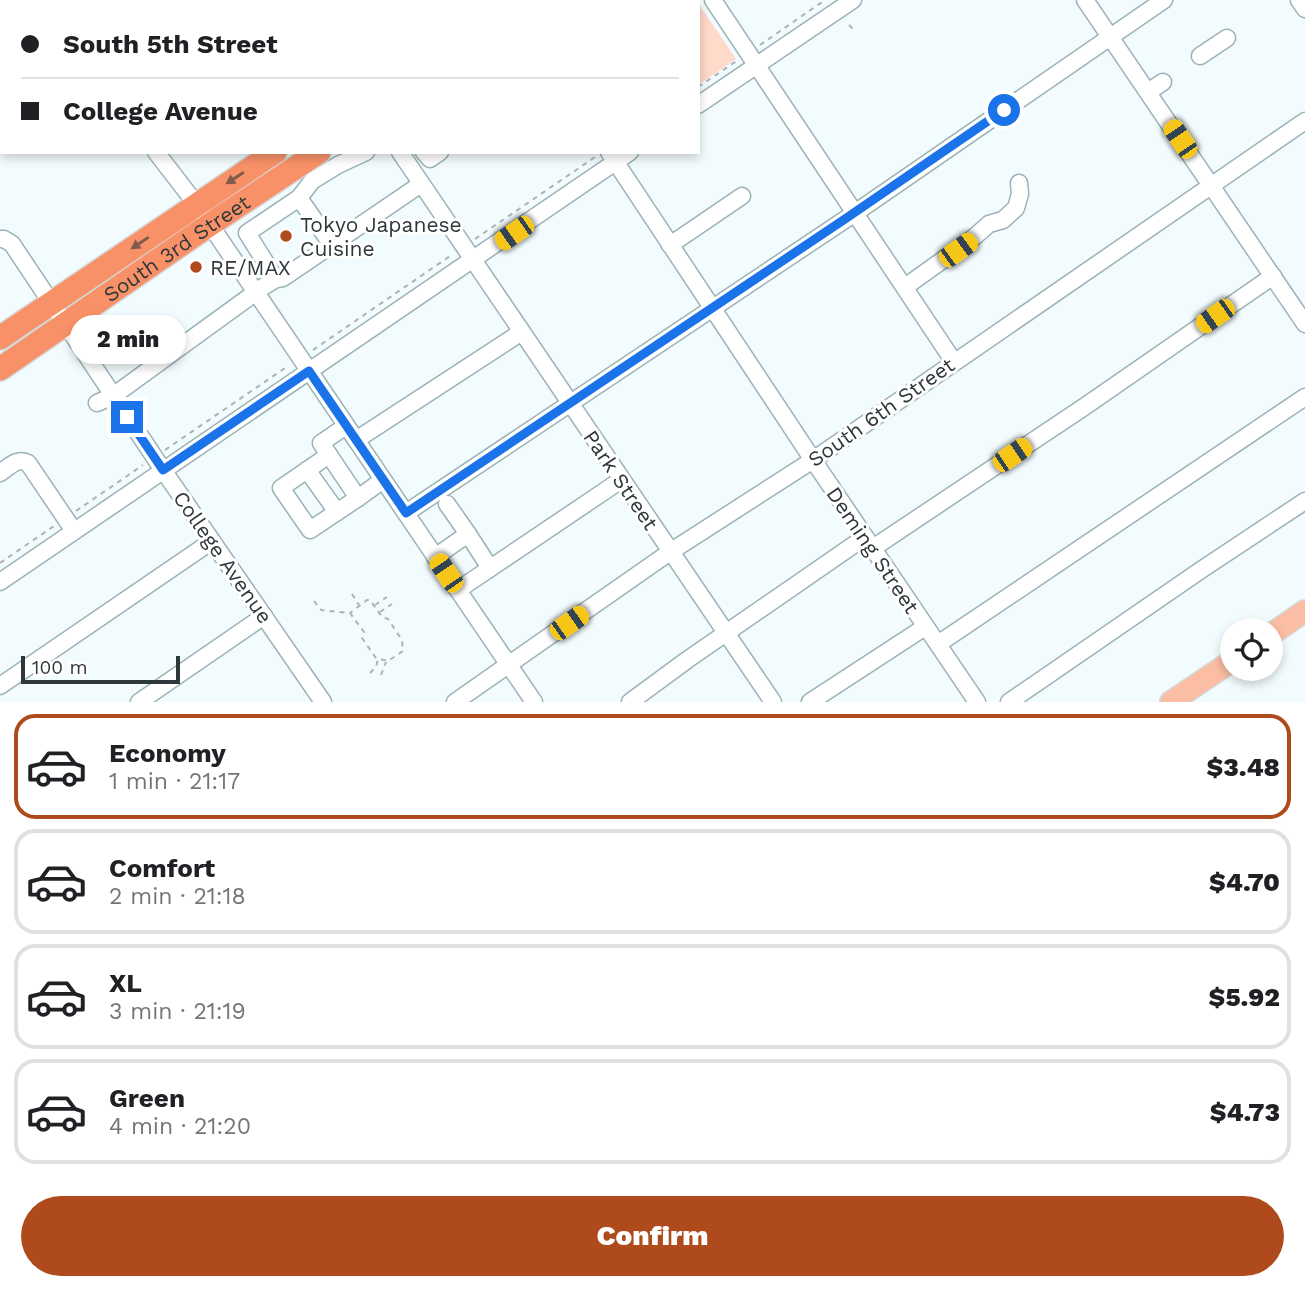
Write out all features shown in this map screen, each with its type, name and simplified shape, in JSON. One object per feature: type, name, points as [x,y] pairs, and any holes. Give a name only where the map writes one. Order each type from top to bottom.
[{"type":"highway","name":"South 3rd Street","points":[[0,338],[272,154]]},
{"type":"highway","name":"South 3rd Street","points":[[0,369],[315,154]]},
{"type":"main road","points":[[1283,626],[1305,611]]},
{"type":"main road","points":[[1171,702],[1220,669]]},
{"type":"street","points":[[713,0],[954,362]]},
{"type":"street","points":[[700,103],[827,5],[853,0]]},
{"type":"street","points":[[1085,0],[1148,92],[1172,111],[1212,185],[1305,324]]},
{"type":"street","points":[[406,513],[856,212],[1164,0]]},
{"type":"street","points":[[1299,0],[1305,9]]},
{"type":"street","points":[[1200,57],[1227,38]]},
{"type":"street","points":[[1148,92],[1163,82]]},
{"type":"street","name":"South 6th Street","points":[[455,702],[670,552],[813,460],[954,362],[1069,293],[1212,185],[1305,121]]},
{"type":"street","points":[[158,154],[196,204],[534,702]]},
{"type":"street","points":[[276,279],[247,233],[299,198],[312,181],[362,154]]},
{"type":"street","name":"Park Street","points":[[401,154],[773,702]]},
{"type":"street","points":[[0,582],[473,261],[612,157]]},
{"type":"street","name":"Deming Street","points":[[612,157],[977,702]]},
{"type":"street","points":[[290,171],[312,181]]},
{"type":"street","points":[[905,287],[989,224],[1003,220],[1016,208],[1020,194],[1019,183]]},
{"type":"street","points":[[97,403],[113,396],[276,279],[283,278],[421,184]]},
{"type":"street","points":[[670,245],[742,196]]},
{"type":"street","points":[[299,198],[332,244]]},
{"type":"street","name":"College Avenue","points":[[2,239],[12,244],[50,304],[323,702]]},
{"type":"street","points":[[630,702],[726,634],[869,543],[1126,368],[1273,276]]},
{"type":"street","points":[[356,440],[514,337],[520,330]]},
{"type":"street","points":[[938,644],[1305,397]]},
{"type":"street","points":[[346,426],[321,443],[358,498]]},
{"type":"street","points":[[329,455],[281,488],[310,530],[383,480]]},
{"type":"street","points":[[0,473],[16,462],[28,463],[74,531]]},
{"type":"street","points":[[307,470],[337,512]]},
{"type":"street","points":[[458,590],[621,480]]},
{"type":"street","points":[[1009,702],[1305,500]]},
{"type":"street","points":[[447,504],[490,568]]},
{"type":"street","points":[[435,557],[468,534]]},
{"type":"street","points":[[0,686],[212,541]]},
{"type":"street","points":[[139,702],[264,616]]},
{"type":"street","points":[[810,702],[925,627]]},
{"type":"path","points":[[700,86],[753,60],[827,5]]},
{"type":"path","points":[[849,24],[853,29]]},
{"type":"path","points":[[352,594],[360,606]]},
{"type":"path","points":[[374,606],[387,597]]},
{"type":"path","points":[[314,601],[321,610],[350,613],[370,600],[382,617],[388,619],[402,640],[403,651],[388,662],[378,658],[362,638],[364,632],[350,613]]},
{"type":"path","points":[[379,613],[393,604]]},
{"type":"path","points":[[370,673],[376,667],[378,658]]},
{"type":"path","points":[[382,675],[386,661]]},
{"type":"shaded area","points":[[700,6],[736,59],[700,84]]},
{"type":"place","name":"Tokyo Japanese Cuisine","points":[[286,236]]},
{"type":"place","name":"RE/MAX","points":[[196,267]]},
{"type":"route","points":[[127,417],[163,470],[309,371],[406,513],[1004,110]]}]
